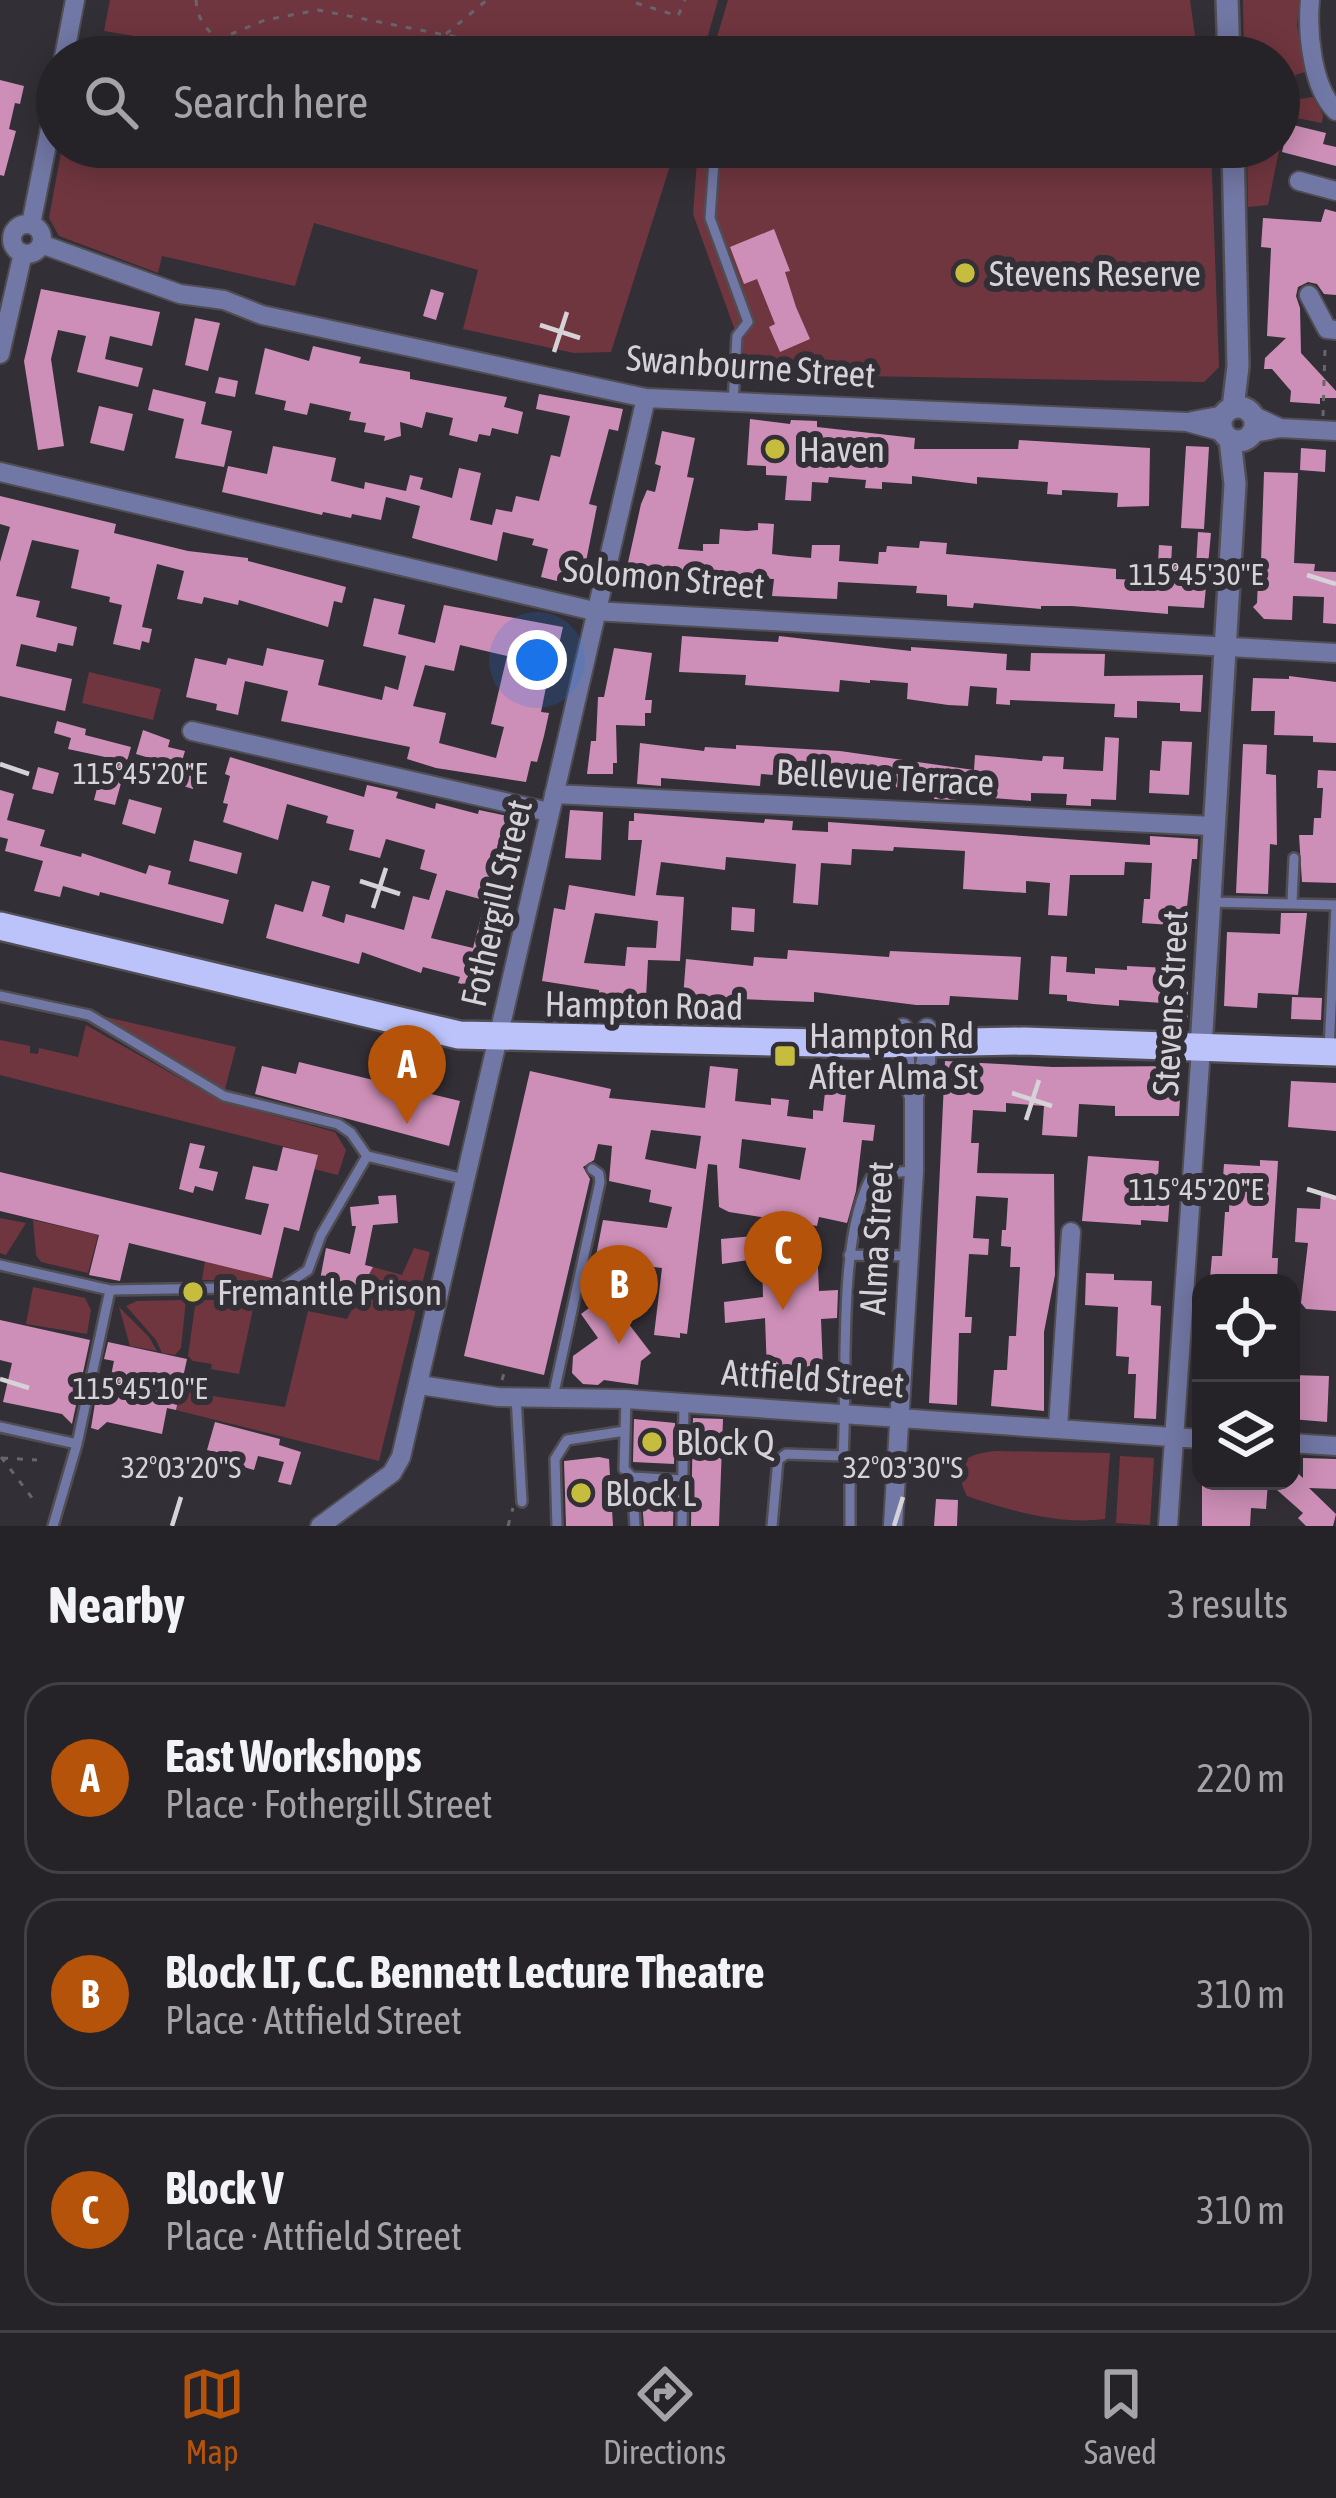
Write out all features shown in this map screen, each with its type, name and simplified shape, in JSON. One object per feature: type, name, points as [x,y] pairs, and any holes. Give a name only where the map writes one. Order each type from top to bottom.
[{"type":"main road","name":"Hampton Road","points":[[0,914],[501,1030]]},
{"type":"main road","name":"Hampton Road","points":[[0,926],[422,1029],[1249,1040],[1332,1052]]},
{"type":"street","points":[[68,36],[76,0]]},
{"type":"street","points":[[1227,0],[1228,36]]},
{"type":"street","points":[[1310,0],[1308,22],[1324,99],[1336,111]]},
{"type":"street","points":[[22,253],[12,243],[36,161]]},
{"type":"street","name":"Stevens Street","points":[[1168,1526],[1239,424],[1233,168]]},
{"type":"street","points":[[1299,181],[1336,191]]},
{"type":"street","points":[[15,228],[39,230],[41,244],[36,251],[22,253]]},
{"type":"street","name":"Swanbourne Street","points":[[41,244],[180,294],[224,300],[262,315],[646,398],[1280,428],[1330,426]]},
{"type":"street","points":[[0,354],[22,253]]},
{"type":"street","points":[[1309,295],[1332,329]]},
{"type":"street","name":"Fothergill Street","points":[[320,1526],[392,1473],[401,1457],[646,398]]},
{"type":"street","name":"Solomon Street","points":[[0,472],[594,611],[1336,653]]},
{"type":"street","name":"Bellevue Terrace","points":[[192,731],[551,803],[1213,826]]},
{"type":"street","name":"Alma Street","points":[[893,1526],[914,1171],[914,1096],[926,1061],[915,1035]]},
{"type":"street","points":[[1058,1427],[1071,1232]]},
{"type":"street","name":"Attfield Street","points":[[420,1385],[515,1396],[626,1399],[1192,1439]]},
{"type":"street","points":[[1300,1444],[1336,1446]]},
{"type":"lane","points":[[714,168],[710,218],[748,322],[737,336],[734,403]]},
{"type":"lane","points":[[1292,902],[1294,858]]},
{"type":"lane","points":[[1209,902],[1336,905],[1332,1052]]},
{"type":"lane","points":[[0,996],[89,1016],[224,1096],[338,1124],[367,1156],[468,1180]]},
{"type":"lane","points":[[0,1265],[110,1290],[283,1287],[308,1270],[321,1235],[367,1156]]},
{"type":"lane","points":[[553,1397],[600,1182],[592,1169]]},
{"type":"lane","points":[[843,1456],[849,1255],[865,1187],[873,1174],[914,1171]]},
{"type":"lane","points":[[849,1255],[909,1256]]},
{"type":"lane","points":[[53,1526],[77,1444],[110,1290]]},
{"type":"lane","points":[[515,1396],[522,1502]]},
{"type":"lane","points":[[626,1399],[623,1462],[632,1477],[635,1526]]},
{"type":"lane","points":[[682,1526],[684,1403]]},
{"type":"lane","points":[[0,1426],[77,1444]]},
{"type":"lane","points":[[557,1526],[555,1459],[559,1450],[567,1440],[625,1431]]},
{"type":"lane","points":[[772,1526],[778,1460],[786,1454],[850,1460],[850,1526]]},
{"type":"lane","points":[[632,1477],[682,1480]]},
{"type":"path","points":[[196,0],[207,32],[214,36]]},
{"type":"path","points":[[445,35],[487,0]]},
{"type":"path","points":[[636,4],[678,16],[685,0]]},
{"type":"path","points":[[226,36],[265,20],[318,10],[450,36]]},
{"type":"path","points":[[1330,426],[1332,329]]},
{"type":"path","points":[[1,1457],[37,1460]]},
{"type":"path","points":[[1,1457],[33,1499]]},
{"type":"shaded area","points":[[110,0],[718,0],[708,36],[134,36],[104,31]]},
{"type":"shaded area","points":[[728,0],[1190,0],[1195,36],[717,36]]},
{"type":"shaded area","points":[[1243,0],[1300,0],[1299,36],[1244,36]]},
{"type":"shaded area","points":[[1313,97],[1322,123],[1300,119],[1300,99]]},
{"type":"shaded area","points":[[58,168],[669,168],[611,352],[574,353],[463,329],[478,270],[314,223],[295,286],[162,256],[158,273],[59,236],[49,218]]},
{"type":"shaded area","name":"Stevens Reserve","points":[[696,168],[1212,168],[1219,367],[1204,382],[742,374],[737,336],[693,214]]},
{"type":"shaded area","points":[[1247,168],[1275,168],[1268,205],[1248,207]]},
{"type":"shaded area","points":[[89,672],[161,689],[153,720],[82,703]]},
{"type":"shaded area","points":[[93,1014],[236,1047],[224,1091]]},
{"type":"shaded area","points":[[86,1025],[220,1101],[335,1132],[346,1150],[338,1175],[314,1169],[317,1155],[0,1075],[0,1040],[30,1046],[30,1053],[38,1054],[39,1048],[78,1057]]},
{"type":"shaded area","points":[[0,1218],[26,1223],[6,1255],[0,1253]]},
{"type":"shaded area","points":[[33,1220],[98,1235],[88,1273],[41,1262],[36,1255]]},
{"type":"shaded area","points":[[414,1248],[430,1252],[379,1461],[176,1410],[180,1391],[285,1407],[308,1311],[347,1319],[373,1267],[402,1275]]},
{"type":"shaded area","points":[[205,1261],[274,1277],[267,1281],[202,1280]]},
{"type":"shaded area","points":[[33,1287],[85,1298],[91,1310],[87,1334],[26,1324]]},
{"type":"shaded area","points":[[186,1300],[181,1348],[175,1355],[162,1353],[126,1306],[137,1301]]},
{"type":"shaded area","points":[[203,1300],[255,1300],[239,1374],[211,1369],[212,1364],[188,1356],[195,1306]]},
{"type":"shaded area","points":[[119,1307],[149,1337],[157,1351],[130,1346]]},
{"type":"shaded area","points":[[996,1451],[1110,1453],[1105,1519],[1053,1518],[967,1496],[960,1475],[963,1462]]},
{"type":"shaded area","points":[[1120,1456],[1154,1458],[1150,1525],[1116,1523]]},
{"type":"building","points":[[0,80],[24,86],[9,129],[16,131],[4,176],[0,175]]},
{"type":"building","points":[[1300,127],[1326,133],[1323,144],[1336,147],[1336,166],[1300,157]]},
{"type":"building","points":[[1325,209],[1336,212],[1336,295],[1324,294],[1317,284],[1308,282],[1298,287],[1296,296],[1301,353],[1336,391],[1336,398],[1320,398],[1320,404],[1290,402],[1291,391],[1272,369],[1264,369],[1265,358],[1286,338],[1267,336],[1271,248],[1261,247],[1263,218],[1321,222]]},
{"type":"building","points":[[774,229],[810,339],[780,352],[769,327],[775,324],[757,279],[744,284],[730,247]]},
{"type":"building","points":[[41,289],[160,312],[152,346],[110,336],[105,359],[143,368],[138,387],[77,372],[86,336],[58,330],[51,359],[64,446],[38,450],[24,361]]},
{"type":"building","points":[[431,289],[444,293],[436,320],[423,316]]},
{"type":"building","points":[[195,318],[220,323],[208,371],[185,365]]},
{"type":"building","points":[[313,346],[361,357],[359,363],[410,372],[410,379],[507,397],[504,407],[523,412],[518,434],[492,428],[490,436],[479,434],[477,442],[449,435],[453,418],[426,412],[422,428],[400,422],[401,436],[384,441],[385,436],[364,432],[366,423],[349,420],[351,412],[310,403],[307,415],[284,410],[286,401],[255,394],[265,348],[309,361]]},
{"type":"building","points":[[219,377],[238,381],[235,397],[215,393]]},
{"type":"building","points":[[153,389],[206,402],[201,424],[232,431],[224,467],[175,458],[184,419],[148,410]]},
{"type":"building","points":[[539,394],[623,409],[618,431],[609,429],[589,504],[597,506],[581,587],[541,577],[548,549],[532,545],[534,539],[503,532],[497,561],[412,538],[420,506],[386,497],[381,520],[322,515],[222,492],[228,466],[267,474],[273,446],[336,458],[331,481],[364,489],[365,482],[406,491],[410,475],[423,478],[420,489],[452,498],[459,468],[481,473],[470,520],[492,525],[496,509],[512,512],[516,496],[539,501],[551,455],[560,457],[570,416],[536,409]]},
{"type":"building","points":[[99,406],[133,414],[124,451],[90,443]]},
{"type":"building","points":[[750,419],[790,424],[791,420],[817,421],[817,427],[915,438],[914,449],[1018,449],[1019,440],[1150,448],[1149,506],[1117,507],[1118,493],[1062,490],[1062,495],[1047,494],[1048,482],[977,477],[977,484],[912,476],[912,484],[882,482],[882,489],[865,488],[866,480],[829,477],[828,483],[812,482],[811,501],[785,500],[787,476],[766,475],[766,466],[747,465]]},
{"type":"building","points":[[662,431],[695,438],[687,477],[694,478],[678,549],[703,551],[703,544],[719,544],[720,529],[758,530],[758,523],[774,524],[772,554],[811,558],[812,545],[840,545],[839,561],[878,564],[879,552],[886,552],[887,546],[919,548],[920,541],[947,543],[946,554],[1116,569],[1116,579],[1157,581],[1159,545],[1172,546],[1171,565],[1196,567],[1198,532],[1211,533],[1204,608],[1168,606],[1168,614],[1072,606],[1041,609],[974,603],[973,608],[947,606],[947,595],[916,593],[917,586],[838,582],[837,599],[772,596],[774,579],[734,577],[733,584],[655,582],[652,591],[623,585],[641,504],[647,490],[655,492]]},
{"type":"building","points":[[1186,446],[1209,447],[1204,529],[1181,528]]},
{"type":"building","points":[[1301,448],[1326,450],[1325,472],[1300,470]]},
{"type":"building","points":[[1264,472],[1298,473],[1294,563],[1315,564],[1314,571],[1336,572],[1336,624],[1323,623],[1324,597],[1293,596],[1292,620],[1264,619],[1253,607],[1258,580],[1250,574],[1251,561],[1261,561]]},
{"type":"building","points":[[0,496],[116,524],[114,533],[188,551],[248,558],[346,587],[342,603],[334,601],[328,627],[239,600],[238,605],[204,597],[202,604],[177,599],[184,571],[157,564],[142,627],[152,629],[149,643],[142,641],[140,650],[113,644],[122,605],[109,602],[110,597],[71,588],[79,550],[32,540],[16,596],[40,601],[36,617],[77,627],[73,646],[58,643],[56,652],[21,644],[16,666],[72,679],[65,711],[0,696],[0,562],[10,527],[0,524]]},
{"type":"building","points":[[374,598],[405,605],[398,634],[435,643],[444,605],[563,627],[541,712],[549,713],[544,736],[526,782],[436,768],[407,759],[410,747],[281,721],[288,691],[245,681],[238,715],[186,697],[195,658],[226,665],[228,658],[263,666],[267,648],[324,660],[318,685],[382,700],[385,686],[398,690],[406,656],[363,646]],"holes":[[[460,645],[507,656],[491,724],[504,727],[496,758],[439,743],[446,713],[413,706],[425,665],[454,671]]]},
{"type":"building","points":[[682,636],[778,642],[779,636],[911,651],[911,647],[1007,654],[1006,670],[1030,671],[1031,653],[1105,654],[1104,676],[1203,675],[1201,712],[1180,711],[1180,703],[1137,701],[1137,718],[1114,717],[1115,704],[1010,700],[1010,705],[996,704],[997,688],[970,686],[968,706],[948,705],[907,699],[908,683],[870,680],[840,680],[839,692],[745,685],[746,675],[679,672]]},
{"type":"building","points":[[614,648],[652,653],[645,700],[652,700],[651,713],[645,713],[645,726],[616,725],[613,774],[587,774],[591,741],[596,741],[598,697],[604,697]]},
{"type":"building","points":[[1289,676],[1336,682],[1336,743],[1313,742],[1313,736],[1274,735],[1275,711],[1251,711],[1253,678]]},
{"type":"building","points":[[57,721],[86,729],[85,735],[131,747],[115,805],[94,800],[105,757],[68,749],[71,738],[54,733]]},
{"type":"building","points":[[143,730],[170,740],[168,747],[185,751],[182,761],[199,765],[193,789],[170,782],[171,777],[159,774],[161,767],[152,764],[153,759],[136,754]]},
{"type":"building","points":[[1105,737],[1119,738],[1116,800],[1091,799],[1091,806],[1066,805],[1067,794],[1031,793],[1031,801],[956,795],[956,800],[934,799],[934,794],[906,788],[865,785],[865,792],[837,790],[838,781],[761,774],[760,786],[661,778],[661,786],[637,784],[640,743],[704,751],[705,747],[736,749],[736,745],[840,751],[974,770],[975,755],[1042,761],[1043,756],[1064,757],[1063,769],[1103,771]]},
{"type":"building","points":[[1162,741],[1192,742],[1189,795],[1149,793],[1150,770],[1160,771]]},
{"type":"building","points":[[1243,744],[1267,745],[1266,774],[1276,775],[1277,845],[1270,844],[1268,894],[1236,893]]},
{"type":"building","points":[[230,757],[364,797],[367,785],[398,792],[396,798],[435,809],[436,803],[512,817],[503,850],[511,852],[495,903],[446,890],[431,938],[473,948],[484,905],[508,912],[485,990],[458,983],[460,977],[423,967],[421,973],[362,952],[359,964],[266,938],[275,904],[303,912],[312,881],[330,886],[322,916],[344,923],[346,914],[404,930],[413,896],[429,900],[437,874],[420,869],[425,850],[386,839],[380,858],[349,850],[354,830],[326,823],[328,816],[287,804],[278,840],[223,822]]},
{"type":"building","points":[[38,767],[59,773],[53,794],[32,789]]},
{"type":"building","points":[[1318,770],[1336,771],[1336,883],[1302,882],[1299,835],[1313,835],[1314,818],[1321,818],[1323,788],[1317,788]]},
{"type":"building","points":[[0,790],[14,794],[7,820],[45,830],[40,846],[81,857],[82,853],[146,874],[149,865],[171,871],[168,884],[229,900],[223,924],[100,892],[99,896],[63,886],[60,897],[34,891],[43,861],[5,851],[8,839],[0,837]]},
{"type":"building","points":[[129,799],[162,808],[155,834],[122,824]]},
{"type":"building","points":[[570,810],[603,812],[601,860],[565,858]]},
{"type":"building","points":[[634,813],[793,821],[792,830],[828,832],[828,822],[1150,845],[1150,836],[1198,839],[1185,926],[1142,923],[1144,899],[1150,899],[1152,863],[1125,862],[1124,875],[1070,875],[1067,916],[1048,915],[1050,883],[1026,881],[1026,893],[963,889],[965,851],[852,849],[851,865],[821,863],[818,905],[793,903],[796,864],[726,857],[725,870],[661,862],[656,895],[684,897],[680,961],[648,960],[646,998],[599,998],[599,990],[542,981],[554,908],[565,910],[569,885],[635,896],[642,840],[628,840],[629,821],[634,821]],"holes":[[[595,913],[658,921],[656,948],[627,947],[625,966],[584,963]]]},
{"type":"building","points":[[194,840],[242,853],[237,874],[189,861]]},
{"type":"building","points":[[732,907],[755,909],[754,932],[731,930]]},
{"type":"building","points":[[1281,913],[1307,913],[1298,995],[1258,993],[1257,1008],[1224,1006],[1227,932],[1280,934]]},
{"type":"building","points":[[788,950],[889,957],[890,951],[1021,957],[1018,1000],[950,996],[949,1005],[916,1005],[814,992],[814,1002],[683,998],[686,959],[753,966],[754,957],[787,959]]},
{"type":"building","points":[[1051,956],[1067,957],[1066,972],[1095,974],[1095,968],[1127,970],[1127,966],[1188,969],[1188,1021],[1172,1023],[1172,1010],[1161,1009],[1162,1003],[1119,1000],[1119,1006],[1093,1004],[1049,994]]},
{"type":"building","points":[[1292,997],[1322,998],[1321,1020],[1291,1019]]},
{"type":"building","points":[[945,1061],[1053,1067],[1182,1066],[1179,1116],[1115,1116],[1115,1106],[1079,1104],[1077,1137],[1042,1135],[1044,1106],[1006,1103],[1006,1112],[973,1110],[971,1143],[979,1143],[977,1173],[1054,1174],[1055,1275],[1044,1332],[1044,1411],[991,1406],[994,1370],[1007,1370],[1009,1336],[1016,1336],[1020,1267],[1010,1267],[1011,1247],[1001,1246],[1008,1198],[976,1196],[973,1238],[989,1239],[988,1255],[969,1254],[965,1317],[972,1317],[971,1333],[959,1333],[957,1405],[929,1403]]},
{"type":"building","points":[[299,1062],[460,1101],[449,1146],[255,1094],[262,1066],[296,1074]]},
{"type":"building","points":[[710,1066],[738,1069],[735,1101],[771,1105],[771,1098],[789,1100],[787,1116],[813,1119],[813,1110],[823,1111],[826,1082],[847,1084],[843,1122],[875,1125],[873,1141],[862,1140],[847,1223],[819,1217],[817,1226],[729,1212],[719,1207],[717,1165],[708,1164],[687,1334],[680,1333],[680,1338],[654,1335],[662,1268],[619,1263],[617,1275],[602,1289],[651,1353],[641,1361],[638,1385],[604,1380],[598,1385],[583,1384],[572,1373],[573,1356],[598,1338],[581,1314],[597,1302],[592,1276],[603,1220],[667,1228],[672,1207],[649,1202],[651,1190],[609,1181],[612,1146],[598,1144],[594,1160],[583,1167],[590,1179],[544,1375],[464,1356],[530,1071],[611,1089],[609,1098],[705,1108]],"holes":[[[651,1130],[701,1136],[696,1169],[645,1159]],[[742,1139],[806,1148],[800,1180],[739,1168]]]},
{"type":"building","points":[[1291,1081],[1336,1083],[1336,1131],[1288,1127]]},
{"type":"building","points":[[190,1143],[205,1146],[199,1168],[218,1172],[213,1191],[195,1186],[193,1193],[179,1189]]},
{"type":"building","points":[[283,1147],[318,1155],[299,1231],[284,1227],[272,1278],[129,1243],[120,1281],[89,1275],[99,1235],[0,1211],[0,1172],[261,1235],[269,1204],[245,1199],[253,1166],[277,1171]]},
{"type":"building","points":[[1088,1156],[1159,1161],[1157,1193],[1170,1194],[1168,1222],[1082,1221]]},
{"type":"building","points":[[1260,1160],[1278,1161],[1272,1258],[1278,1258],[1277,1274],[1210,1274],[1212,1256],[1222,1256],[1225,1212],[1229,1212],[1224,1164],[1260,1166]]},
{"type":"building","points":[[396,1195],[398,1223],[373,1225],[365,1265],[373,1267],[359,1293],[319,1285],[326,1248],[350,1254],[356,1226],[352,1226],[350,1207],[379,1204],[378,1196]]},
{"type":"building","points":[[1321,1195],[1336,1196],[1336,1311],[1306,1309],[1301,1303],[1308,1243],[1295,1242],[1297,1208],[1320,1209]]},
{"type":"building","points":[[816,1230],[812,1246],[817,1246],[819,1291],[838,1290],[837,1318],[821,1319],[823,1369],[809,1370],[810,1382],[782,1383],[782,1371],[767,1372],[765,1318],[725,1323],[724,1302],[763,1297],[762,1258],[722,1264],[721,1239]]},
{"type":"building","points":[[1086,1273],[1152,1281],[1151,1305],[1161,1306],[1156,1419],[1134,1418],[1136,1374],[1128,1374],[1129,1357],[1116,1356],[1118,1307],[1085,1305]]},
{"type":"building","points":[[0,1320],[90,1340],[72,1424],[62,1414],[3,1402],[12,1363],[0,1360]]},
{"type":"building","points":[[108,1342],[187,1359],[176,1410],[167,1408],[162,1434],[107,1422],[98,1430],[91,1428],[95,1403],[105,1405],[114,1361],[104,1359]]},
{"type":"building","points":[[1300,1375],[1329,1376],[1327,1422],[1300,1420]]},
{"type":"building","points":[[693,1418],[723,1419],[719,1526],[691,1526]]},
{"type":"building","name":"Block Q","points":[[634,1419],[675,1423],[674,1464],[633,1462]]},
{"type":"building","points":[[215,1422],[280,1439],[279,1445],[301,1452],[291,1485],[278,1482],[284,1462],[258,1456],[254,1470],[230,1463],[231,1456],[207,1450]]},
{"type":"building","points":[[1303,1458],[1336,1459],[1336,1489],[1309,1488],[1336,1514],[1333,1526],[1306,1526],[1298,1518],[1303,1513],[1277,1490],[1300,1490],[1300,1475],[1303,1478]]},
{"type":"building","name":"Block L","points":[[609,1459],[613,1526],[566,1526],[564,1461]]},
{"type":"building","points":[[1202,1490],[1267,1490],[1266,1509],[1251,1508],[1250,1526],[1202,1526]]},
{"type":"building","points":[[647,1492],[674,1492],[673,1526],[644,1526],[642,1501],[647,1501]]},
{"type":"building","points":[[936,1499],[958,1500],[957,1526],[934,1526]]},
{"type":"place","name":"Stevens Reserve","points":[[965,273]]},
{"type":"place","name":"Haven","points":[[775,449]]},
{"type":"place","name":"Hampton Rd After Alma St","points":[[785,1056]]},
{"type":"place","name":"East Workshops","points":[[407,1124]]},
{"type":"place","name":"Fremantle Prison","points":[[193,1292]]},
{"type":"place","name":"Block V","points":[[783,1310]]},
{"type":"place","name":"Block LT, C.C. Bennett Lecture Theatre","points":[[619,1344]]},
{"type":"place","name":"Block Q","points":[[652,1442]]},
{"type":"place","name":"Block L","points":[[581,1493]]}]
